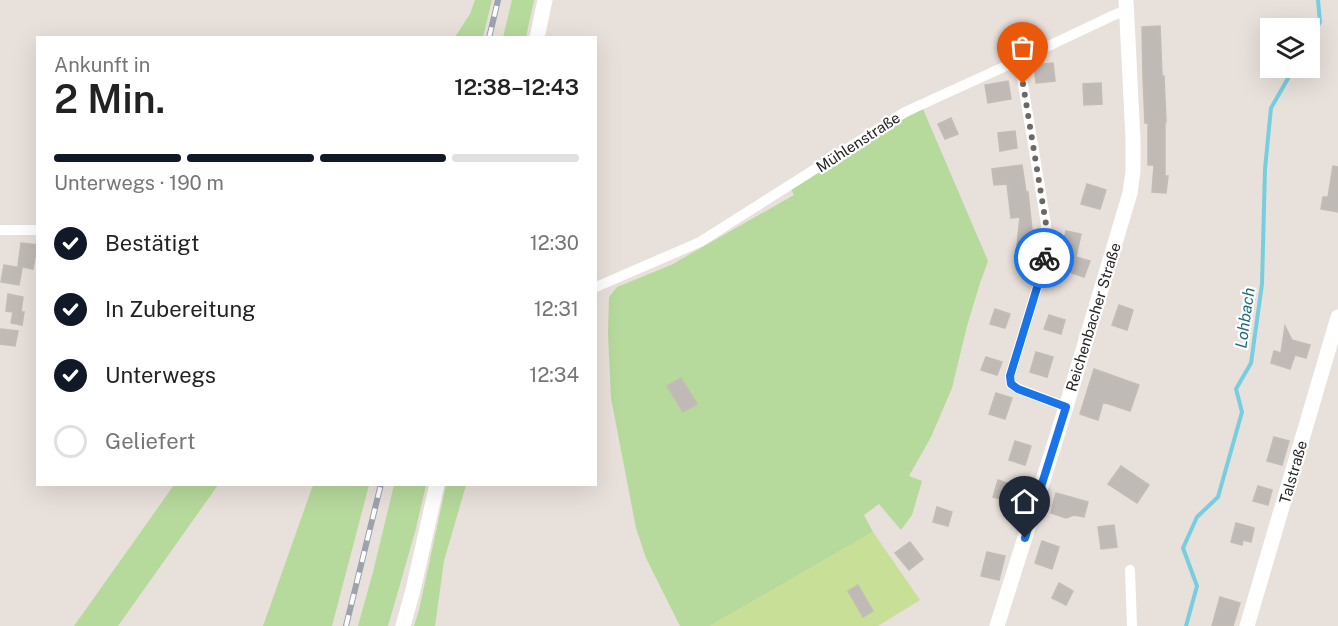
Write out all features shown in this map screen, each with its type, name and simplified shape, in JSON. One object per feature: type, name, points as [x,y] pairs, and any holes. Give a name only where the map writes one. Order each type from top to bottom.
[{"type":"street","points":[[537,36],[545,0]]},
{"type":"street","name":"Mühlenstraße","points":[[597,287],[700,242],[905,112],[1114,15],[1127,5]]},
{"type":"street","name":"Reichenbacher Straße","points":[[997,626],[1130,193],[1133,139],[1127,5]]},
{"type":"street","points":[[1019,60],[1046,224],[1046,245],[1043,268],[1010,376],[1011,384],[1018,389],[1066,407]]},
{"type":"street","points":[[0,230],[36,230]]},
{"type":"street","name":"Talstraße","points":[[1248,626],[1338,317]]},
{"type":"street","points":[[403,626],[437,486]]},
{"type":"street","points":[[1130,570],[1132,626]]},
{"type":"green space","points":[[475,0],[492,0],[483,36],[456,36],[470,14]]},
{"type":"green space","points":[[512,0],[534,0],[526,36],[503,36]]},
{"type":"green space","points":[[923,109],[988,261],[967,326],[952,388],[931,437],[909,476],[922,481],[912,515],[901,530],[879,504],[864,515],[873,532],[710,626],[680,626],[646,558],[636,528],[611,398],[609,297],[617,287],[671,265],[794,195],[787,181]]},
{"type":"green space","points":[[173,486],[217,486],[118,626],[74,626]]},
{"type":"green space","points":[[313,486],[369,486],[332,626],[263,626]]},
{"type":"green space","points":[[394,486],[426,486],[388,626],[358,626]]},
{"type":"green space","points":[[446,486],[466,486],[444,561],[435,626],[414,626]]},
{"type":"green space","points":[[873,532],[920,600],[878,626],[710,626]]},
{"type":"building","points":[[1160,26],[1166,122],[1165,176],[1168,176],[1166,193],[1152,192],[1154,165],[1148,165],[1148,123],[1145,123],[1143,77],[1142,27]]},
{"type":"building","points":[[1053,63],[1055,81],[1036,83],[1034,65]]},
{"type":"building","points":[[1008,81],[1011,99],[988,103],[985,85]]},
{"type":"building","points":[[1101,83],[1102,104],[1084,105],[1083,84]]},
{"type":"building","points":[[951,118],[958,134],[945,139],[938,124]]},
{"type":"building","points":[[1015,131],[1017,148],[1000,151],[998,133]]},
{"type":"building","points":[[1022,165],[1026,192],[1028,192],[1032,230],[1035,230],[1033,246],[1017,245],[1020,217],[1011,218],[1007,184],[994,185],[992,169]]},
{"type":"building","points":[[1333,166],[1338,167],[1338,212],[1321,209],[1323,197],[1328,197]]},
{"type":"building","points":[[1087,184],[1106,190],[1100,209],[1081,204]]},
{"type":"building","points":[[1066,231],[1081,234],[1076,257],[1090,261],[1084,277],[1061,269],[1069,245],[1063,244]]},
{"type":"building","points":[[21,243],[36,245],[33,269],[18,266]]},
{"type":"building","points":[[4,265],[22,268],[19,285],[1,282]]},
{"type":"building","points":[[8,294],[23,297],[22,325],[11,323],[13,312],[6,311]]},
{"type":"building","points":[[1119,305],[1133,310],[1127,330],[1112,325]]},
{"type":"building","points":[[995,309],[1010,314],[1005,328],[990,324]]},
{"type":"building","points":[[1049,315],[1065,320],[1061,334],[1044,329]]},
{"type":"building","points":[[1285,326],[1292,340],[1310,345],[1306,358],[1295,355],[1290,369],[1271,363],[1274,351],[1281,353]]},
{"type":"building","points":[[0,329],[18,331],[15,346],[0,344]]},
{"type":"building","points":[[1036,352],[1053,357],[1047,377],[1030,372]]},
{"type":"building","points":[[986,357],[1002,362],[997,375],[981,370]]},
{"type":"building","points":[[1094,369],[1139,385],[1130,411],[1103,402],[1098,420],[1080,414]]},
{"type":"building","points":[[681,378],[697,404],[683,412],[667,386]]},
{"type":"building","points":[[996,393],[1012,398],[1005,419],[989,414]]},
{"type":"building","points":[[1274,437],[1289,441],[1282,465],[1267,461]]},
{"type":"building","points":[[1015,441],[1031,446],[1025,465],[1009,460]]},
{"type":"building","points":[[1121,466],[1149,485],[1137,503],[1108,484]]},
{"type":"building","points":[[998,480],[1015,486],[1010,502],[993,497]]},
{"type":"building","points":[[1258,486],[1272,490],[1268,505],[1253,501]]},
{"type":"building","points":[[1056,493],[1088,502],[1084,517],[1074,515],[1066,518],[1051,513]]},
{"type":"building","points":[[937,507],[952,512],[948,526],[933,522]]},
{"type":"building","points":[[1236,523],[1254,528],[1251,542],[1243,540],[1242,545],[1231,542]]},
{"type":"building","points":[[1114,525],[1117,547],[1101,549],[1098,527]]},
{"type":"building","points":[[1042,541],[1059,547],[1052,569],[1035,563]]},
{"type":"building","points":[[910,542],[923,559],[909,570],[895,553]]},
{"type":"building","points":[[987,552],[1005,556],[999,580],[981,576]]},
{"type":"building","points":[[1059,583],[1073,591],[1066,605],[1052,598]]},
{"type":"building","points":[[858,585],[873,611],[863,617],[848,591]]},
{"type":"building","points":[[1220,597],[1240,603],[1233,626],[1212,626]]},
{"type":"waterway","name":"Lohbach","points":[[1318,0],[1320,18]]},
{"type":"waterway","name":"Lohbach","points":[[1186,626],[1197,586],[1183,548],[1197,517],[1218,497],[1242,412],[1236,389],[1251,363],[1262,284],[1265,169],[1271,108],[1288,78]]},
{"type":"railway","points":[[489,36],[498,0]]},
{"type":"railway","points":[[346,626],[381,486]]},
{"type":"way so far","points":[[1023,84],[1046,224],[1044,258]]},
{"type":"route","points":[[1025,538],[1066,407],[1018,389],[1011,384],[1010,376],[1043,268],[1044,258]]}]
